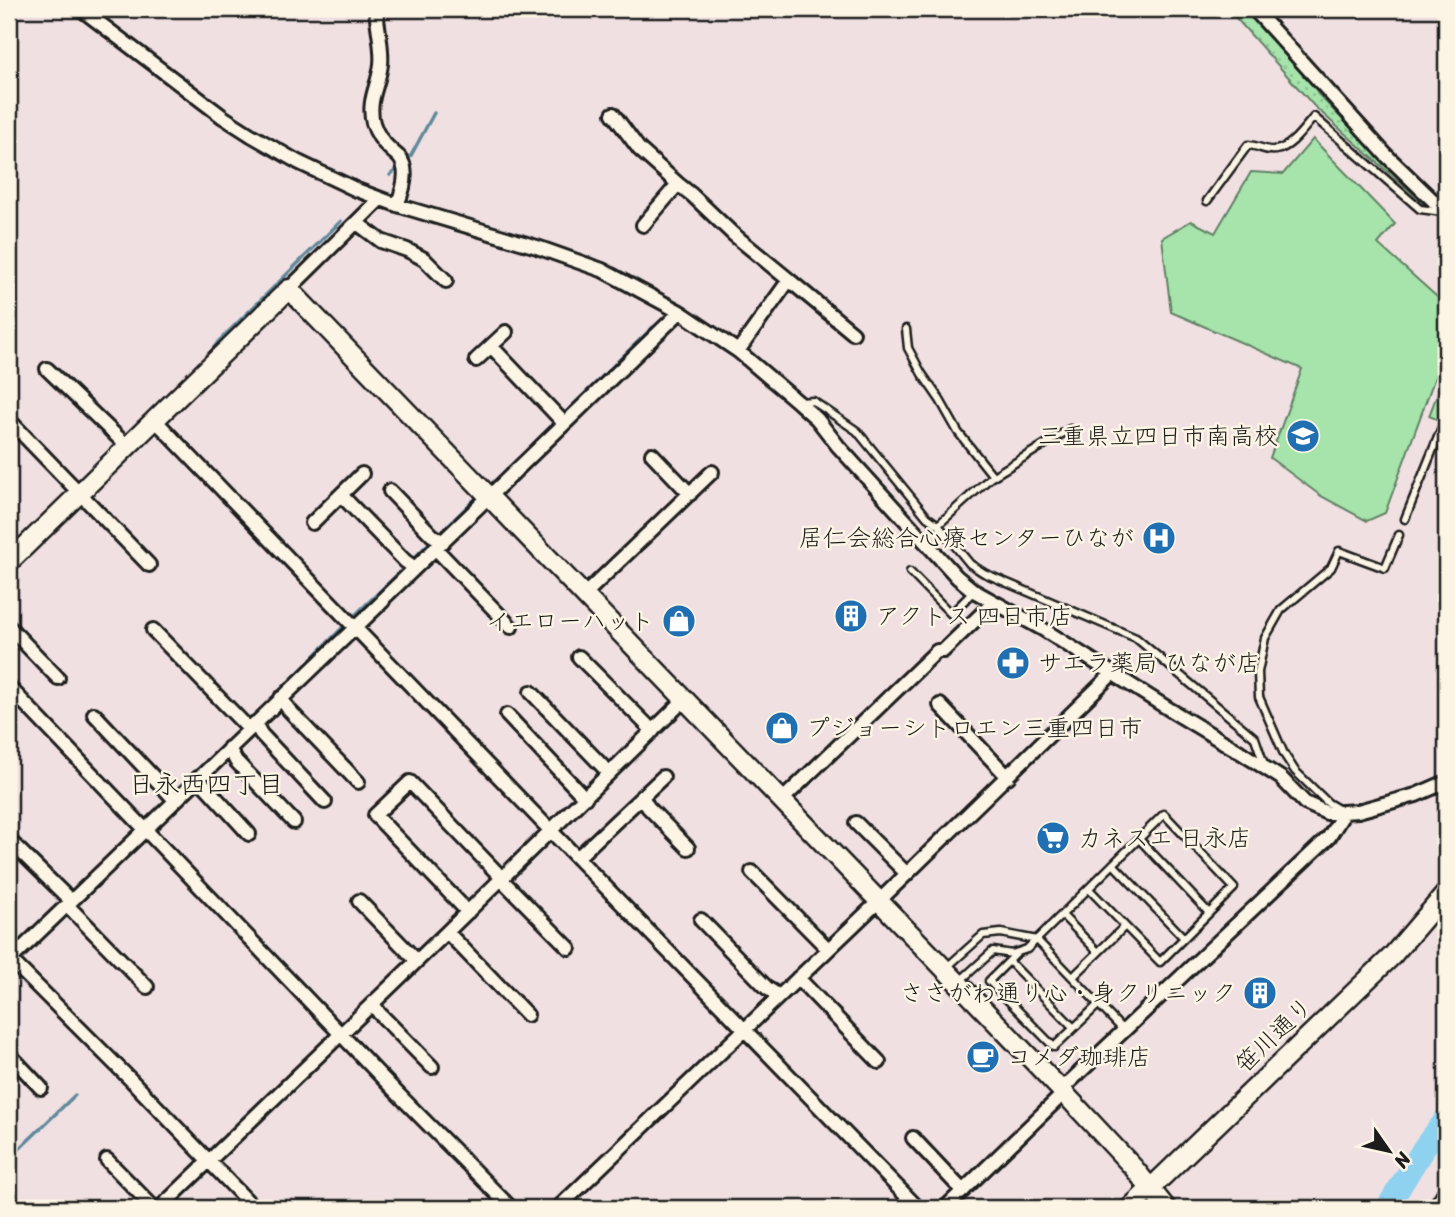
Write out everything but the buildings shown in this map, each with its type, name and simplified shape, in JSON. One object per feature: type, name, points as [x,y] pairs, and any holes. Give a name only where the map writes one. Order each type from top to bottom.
[{"type":"street","points":[[81,9],[240,129],[298,162],[380,199],[537,247],[602,270],[680,312],[738,351],[817,419],[838,446],[957,577],[974,591],[1041,628],[1281,778],[1305,803],[1326,813],[1344,813],[1394,801],[1446,782]]},
{"type":"street","points":[[376,9],[382,62],[370,105],[377,134],[402,163],[403,192],[397,205]]},
{"type":"street","points":[[1254,9],[1386,155],[1446,213]]},
{"type":"street","points":[[613,114],[639,149],[733,234],[853,333]]},
{"type":"street","points":[[643,225],[678,184]]},
{"type":"street","points":[[9,562],[380,199]]},
{"type":"street","points":[[357,223],[381,241],[424,259],[446,281]]},
{"type":"street","points":[[738,351],[789,280]]},
{"type":"street","points":[[289,289],[959,982],[1133,1167],[1166,1208]]},
{"type":"street","points":[[254,1208],[9,959],[680,312]]},
{"type":"street","points":[[476,360],[506,332]]},
{"type":"street","points":[[491,346],[564,423]]},
{"type":"street","points":[[47,369],[128,447]]},
{"type":"street","points":[[9,420],[149,565]]},
{"type":"street","points":[[155,420],[918,1208]]},
{"type":"street","points":[[652,454],[690,494]]},
{"type":"street","points":[[584,595],[712,472]]},
{"type":"street","points":[[312,523],[362,474]]},
{"type":"street","points":[[390,491],[432,535],[511,627]]},
{"type":"street","points":[[341,495],[415,568]]},
{"type":"street","points":[[782,800],[937,651],[943,651],[993,602]]},
{"type":"street","points":[[9,627],[58,678]]},
{"type":"street","points":[[153,630],[261,734],[325,802]]},
{"type":"street","points":[[579,656],[653,731]]},
{"type":"street","points":[[558,1208],[1113,673]]},
{"type":"street","points":[[9,687],[511,1208]]},
{"type":"street","points":[[531,692],[609,773]]},
{"type":"street","points":[[281,698],[289,710],[358,782]]},
{"type":"street","points":[[160,1208],[685,699]]},
{"type":"street","points":[[940,705],[1008,777]]},
{"type":"street","points":[[94,715],[175,800]]},
{"type":"street","points":[[507,715],[585,797]]},
{"type":"street","points":[[229,748],[236,761],[294,822]]},
{"type":"street","points":[[578,859],[663,777]]},
{"type":"street","points":[[198,778],[249,834]]},
{"type":"street","points":[[468,912],[375,815],[410,782],[569,948]]},
{"type":"street","points":[[642,796],[648,807],[688,848]]},
{"type":"street","points":[[945,1208],[1124,1031],[1329,837],[1344,813]]},
{"type":"street","points":[[856,822],[907,874]]},
{"type":"street","points":[[9,839],[147,987]]},
{"type":"street","points":[[752,872],[828,949]]},
{"type":"street","name":"笹川通り","points":[[1130,1208],[1392,956],[1440,914],[1446,893]]},
{"type":"street","points":[[359,901],[417,961]]},
{"type":"street","points":[[701,920],[767,988],[779,996]]},
{"type":"street","points":[[447,932],[527,1015]]},
{"type":"street","points":[[798,978],[879,1062]]},
{"type":"street","points":[[373,1003],[379,1013],[432,1067]]},
{"type":"street","points":[[9,1054],[41,1088]]},
{"type":"street","points":[[913,1138],[963,1191]]},
{"type":"street","points":[[107,1160],[154,1208]]},
{"type":"street","points":[[1438,1208],[1446,1195]]},
{"type":"lane","points":[[1207,201],[1248,145],[1275,151],[1291,142],[1314,117],[1420,209],[1446,213]]},
{"type":"lane","points":[[906,329],[908,348],[922,374],[958,432],[993,475]]},
{"type":"lane","points":[[798,402],[813,401],[857,431],[927,517],[938,525],[970,564],[984,573],[1136,638],[1255,738],[1265,768]]},
{"type":"lane","points":[[1405,519],[1442,428]]},
{"type":"lane","points":[[938,525],[993,475],[1070,429]]},
{"type":"lane","points":[[1344,813],[1328,803],[1295,771],[1284,754],[1259,697],[1258,672],[1265,638],[1281,610],[1331,568],[1339,551],[1385,568],[1399,535]]},
{"type":"lane","points":[[910,572],[951,614],[974,591]]},
{"type":"lane","points":[[959,982],[993,951],[1012,954],[1027,949],[1164,814],[1234,888],[1160,961],[1088,889]]},
{"type":"lane","points":[[1139,839],[1209,913]]},
{"type":"lane","points":[[1113,864],[1184,938]]},
{"type":"lane","points":[[1062,915],[1098,952]]},
{"type":"lane","points":[[1073,977],[1125,926]]},
{"type":"lane","points":[[946,969],[983,934],[1001,933],[1037,940],[1124,1031]]},
{"type":"lane","points":[[1017,952],[989,981],[1054,1048],[1099,1004]]},
{"type":"lane","points":[[1009,961],[1074,1028]]},
{"type":"green space","points":[[1228,9],[1246,9],[1317,86],[1317,93],[1424,204],[1314,106]]},
{"type":"green space","points":[[1313,139],[1395,224],[1378,244],[1446,305],[1446,347],[1385,513],[1367,521],[1321,496],[1270,458],[1302,369],[1171,312],[1162,238],[1191,221],[1215,233],[1251,172],[1283,174]]},
{"type":"green space","points":[[1446,371],[1446,423],[1429,416]]},
{"type":"waterway","points":[[408,161],[434,113]]},
{"type":"waterway","points":[[390,175],[397,169]]},
{"type":"waterway","points":[[208,356],[218,342],[341,221]]},
{"type":"waterway","points":[[566,412],[653,327]]},
{"type":"waterway","points":[[534,443],[556,421]]},
{"type":"waterway","points":[[441,532],[476,498]]},
{"type":"waterway","points":[[416,556],[432,540]]},
{"type":"waterway","points":[[352,618],[401,571]]},
{"type":"waterway","points":[[279,692],[344,626]]},
{"type":"waterway","points":[[74,889],[129,837]]},
{"type":"waterway","points":[[14,947],[58,904]]},
{"type":"waterway","points":[[9,1159],[75,1095]]},
{"type":"waterway","points":[[1387,1208],[1425,1146],[1446,1119]]},
{"type":"place","name":"三重県立四日市南高校","points":[[1303,436]]},
{"type":"place","name":"居仁会総合心療センターひなが","points":[[1159,538]]},
{"type":"place","name":"アクトス 四日市店","points":[[851,616]]},
{"type":"place","name":"イエローハット","points":[[679,621]]},
{"type":"place","name":"サエラ薬局 ひなが店","points":[[1013,663]]},
{"type":"place","name":"プジョーシトロエン三重四日市","points":[[782,728]]},
{"type":"place","name":"カネスエ 日永店","points":[[1053,838]]},
{"type":"place","name":"ささがわ通り心・身クリニック","points":[[1260,993]]},
{"type":"place","name":"コメダ珈琲店","points":[[983,1057]]},
{"type":"district","name":"日永西四丁目","points":[[206,784]]}]
